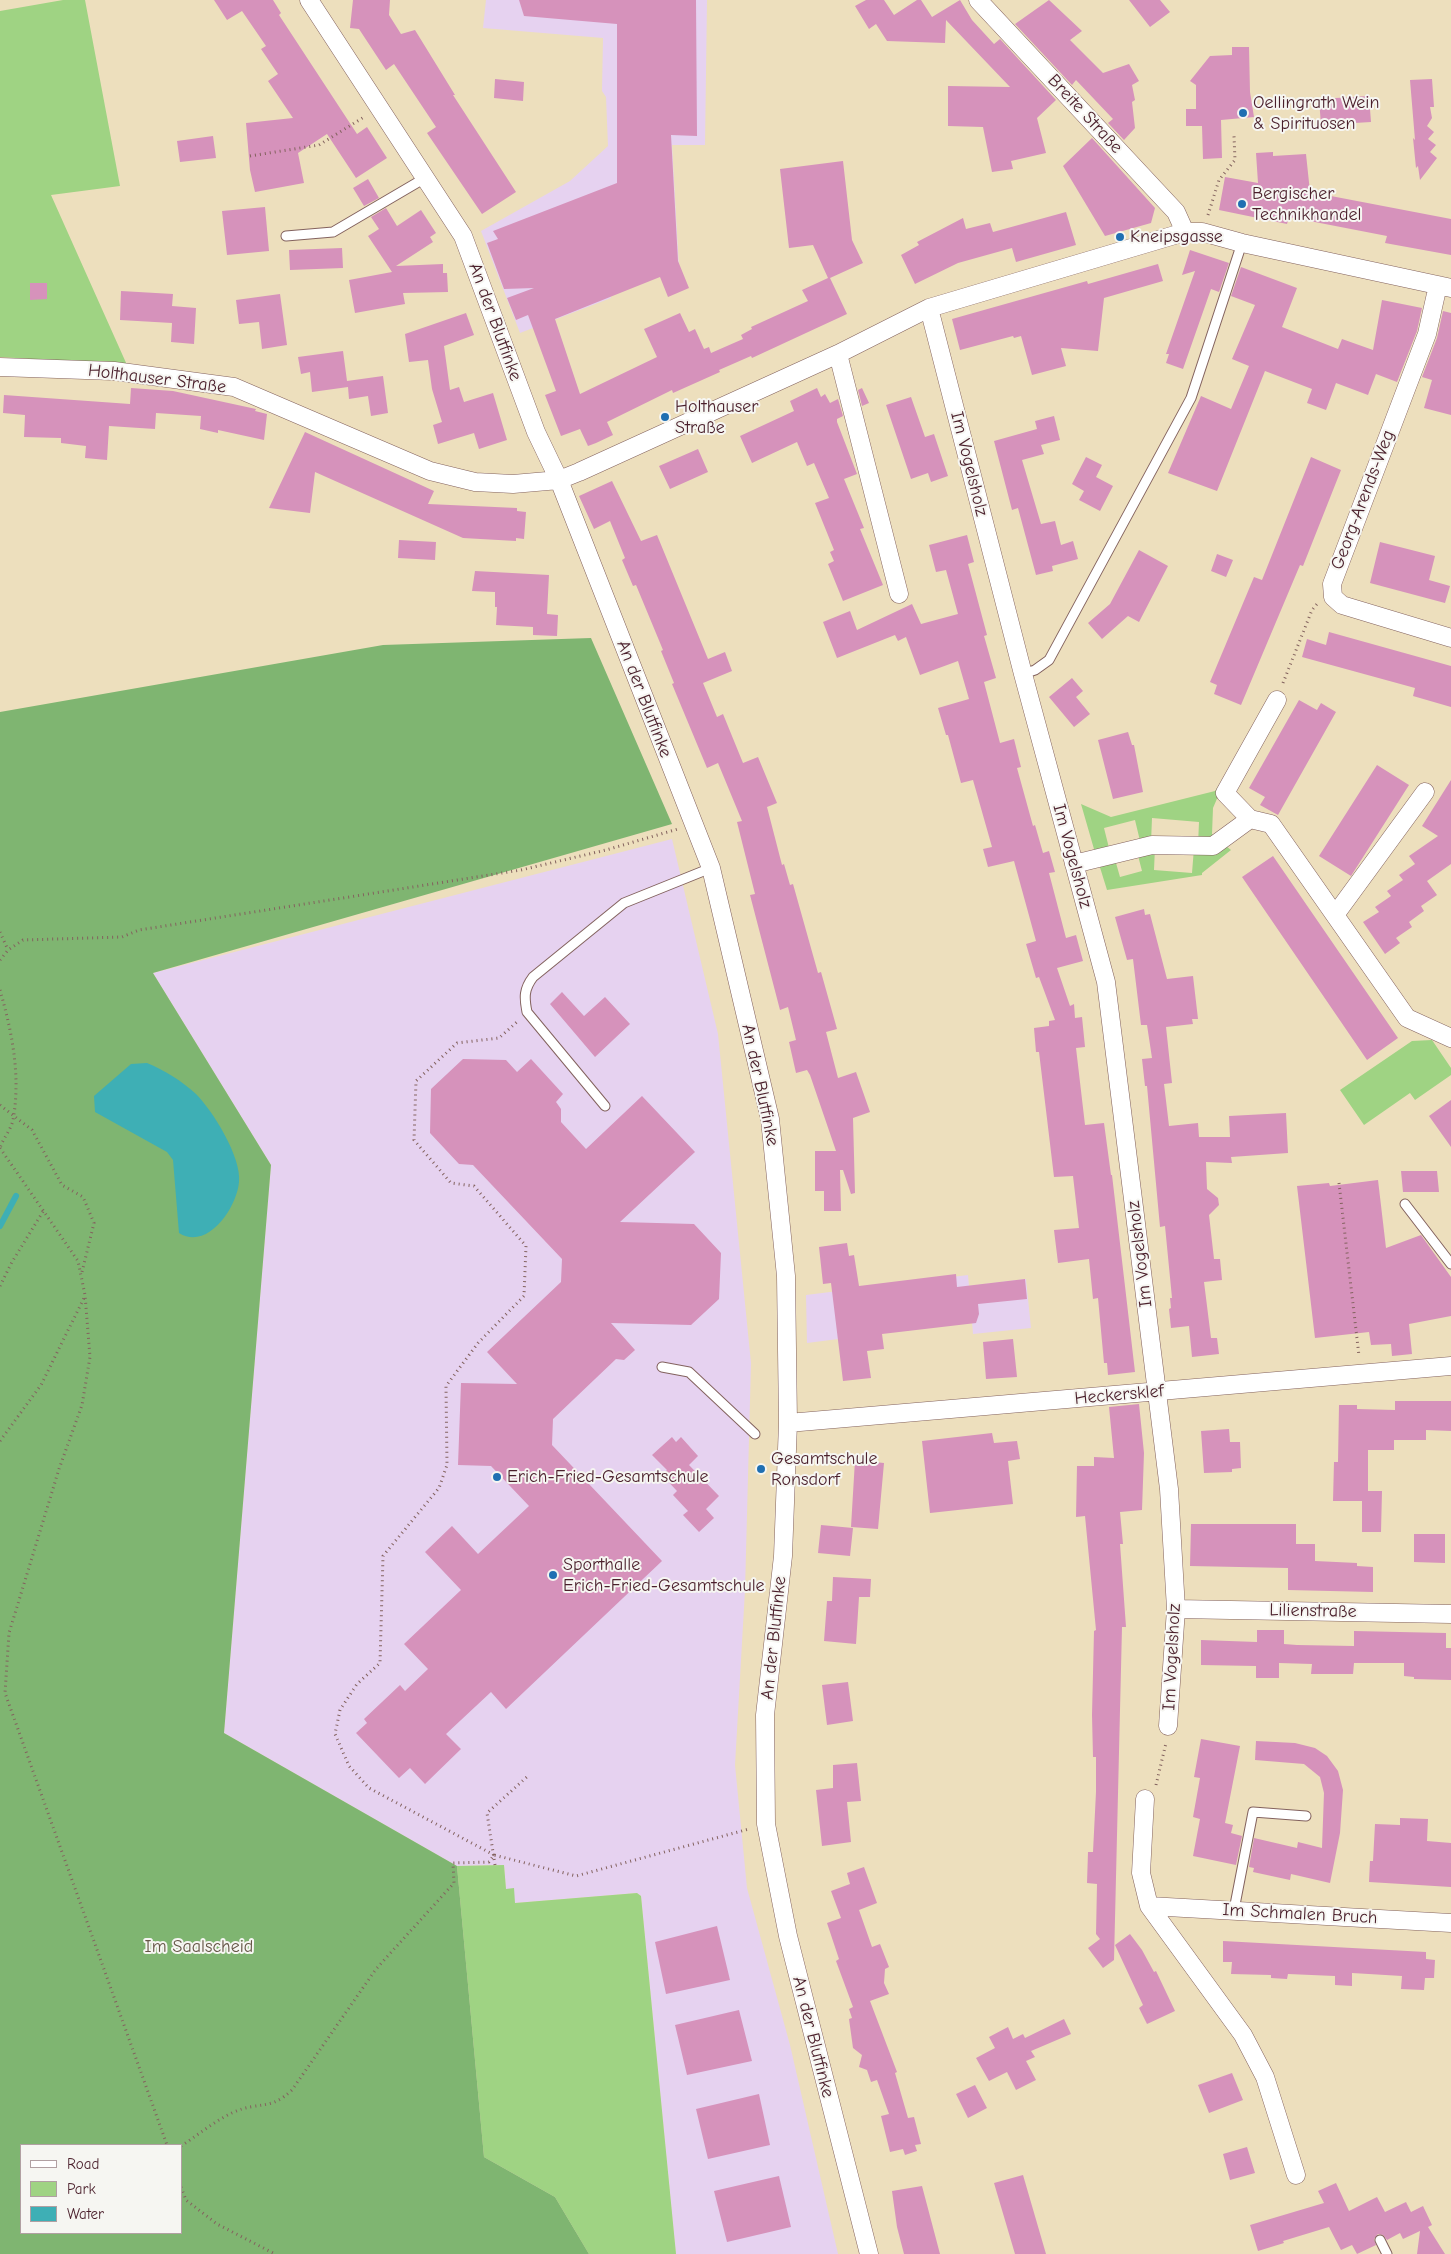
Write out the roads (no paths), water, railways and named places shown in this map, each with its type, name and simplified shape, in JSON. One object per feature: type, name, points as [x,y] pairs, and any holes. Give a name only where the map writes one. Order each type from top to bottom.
[{"type":"street","name":"An der Blutfinke","points":[[309,0],[463,236],[536,432],[559,480],[711,868],[770,1119],[786,1276],[788,1423],[783,1556],[765,1715],[766,1824],[791,1945],[869,2254]]},
{"type":"street","name":"Breite Straße","points":[[978,0],[1194,232]]},
{"type":"street","points":[[1194,232],[1445,286]]},
{"type":"street","name":"Holthauser Straße","points":[[0,367],[114,371],[234,387],[430,472],[475,482],[513,484],[559,480],[673,431],[838,354],[929,308],[1194,232]]},
{"type":"street","name":"Georg-Arends-Weg","points":[[1445,286],[1332,584],[1333,597],[1342,605],[1451,638]]},
{"type":"street","name":"Im Vogelsholz","points":[[929,308],[1022,674],[1106,982],[1169,1489],[1176,1609],[1168,1726]]},
{"type":"street","points":[[838,354],[899,594]]},
{"type":"street","points":[[1277,700],[1225,793],[1250,819],[1271,824],[1408,1018],[1451,1038]]},
{"type":"street","points":[[1335,915],[1425,792]]},
{"type":"street","points":[[1074,864],[1152,846],[1213,846],[1250,819]]},
{"type":"street","name":"Heckersklef","points":[[788,1423],[1451,1366]]},
{"type":"street","name":"Lilienstraße","points":[[1176,1609],[1451,1614]]},
{"type":"street","points":[[1145,1799],[1141,1873],[1149,1906],[1243,2035],[1265,2076],[1296,2175]]},
{"type":"street","name":"Im Schmalen Bruch","points":[[1149,1906],[1451,1923]]},
{"type":"lane","points":[[286,236],[333,232],[425,178]]},
{"type":"lane","points":[[1022,674],[1035,670],[1049,660],[1191,398],[1242,243]]},
{"type":"lane","points":[[605,1106],[527,1012],[525,1000],[526,987],[533,977],[624,903],[711,868]]},
{"type":"lane","points":[[1405,1204],[1451,1264]]},
{"type":"lane","points":[[662,1368],[689,1372],[755,1434]]},
{"type":"lane","points":[[1234,1910],[1253,1812],[1306,1816]]},
{"type":"lane","points":[[1380,2240],[1388,2254]]},
{"type":"water","points":[[147,1063],[173,1076],[196,1094],[218,1123],[236,1161],[239,1182],[233,1203],[219,1224],[200,1236],[190,1237],[179,1233],[173,1160],[167,1152],[95,1112],[94,1096],[131,1064]]},
{"type":"waterway","points":[[0,1226],[16,1196]]},
{"type":"place","name":"Oellingrath Wein & Spirituosen","points":[[1243,113]]},
{"type":"place","name":"Bergischer Technikhandel","points":[[1242,204]]},
{"type":"place","name":"Kneipsgasse","points":[[1120,237]]},
{"type":"place","name":"Holthauser Straße","points":[[665,417]]},
{"type":"place","name":"Gesamtschule Ronsdorf","points":[[761,1469]]},
{"type":"place","name":"Erich-Fried-Gesamtschule","points":[[497,1477]]},
{"type":"place","name":"Sporthalle Erich-Fried-Gesamtschule","points":[[553,1575]]},
{"type":"park label","name":"Im Saalscheid","points":[[199,1947]]}]
